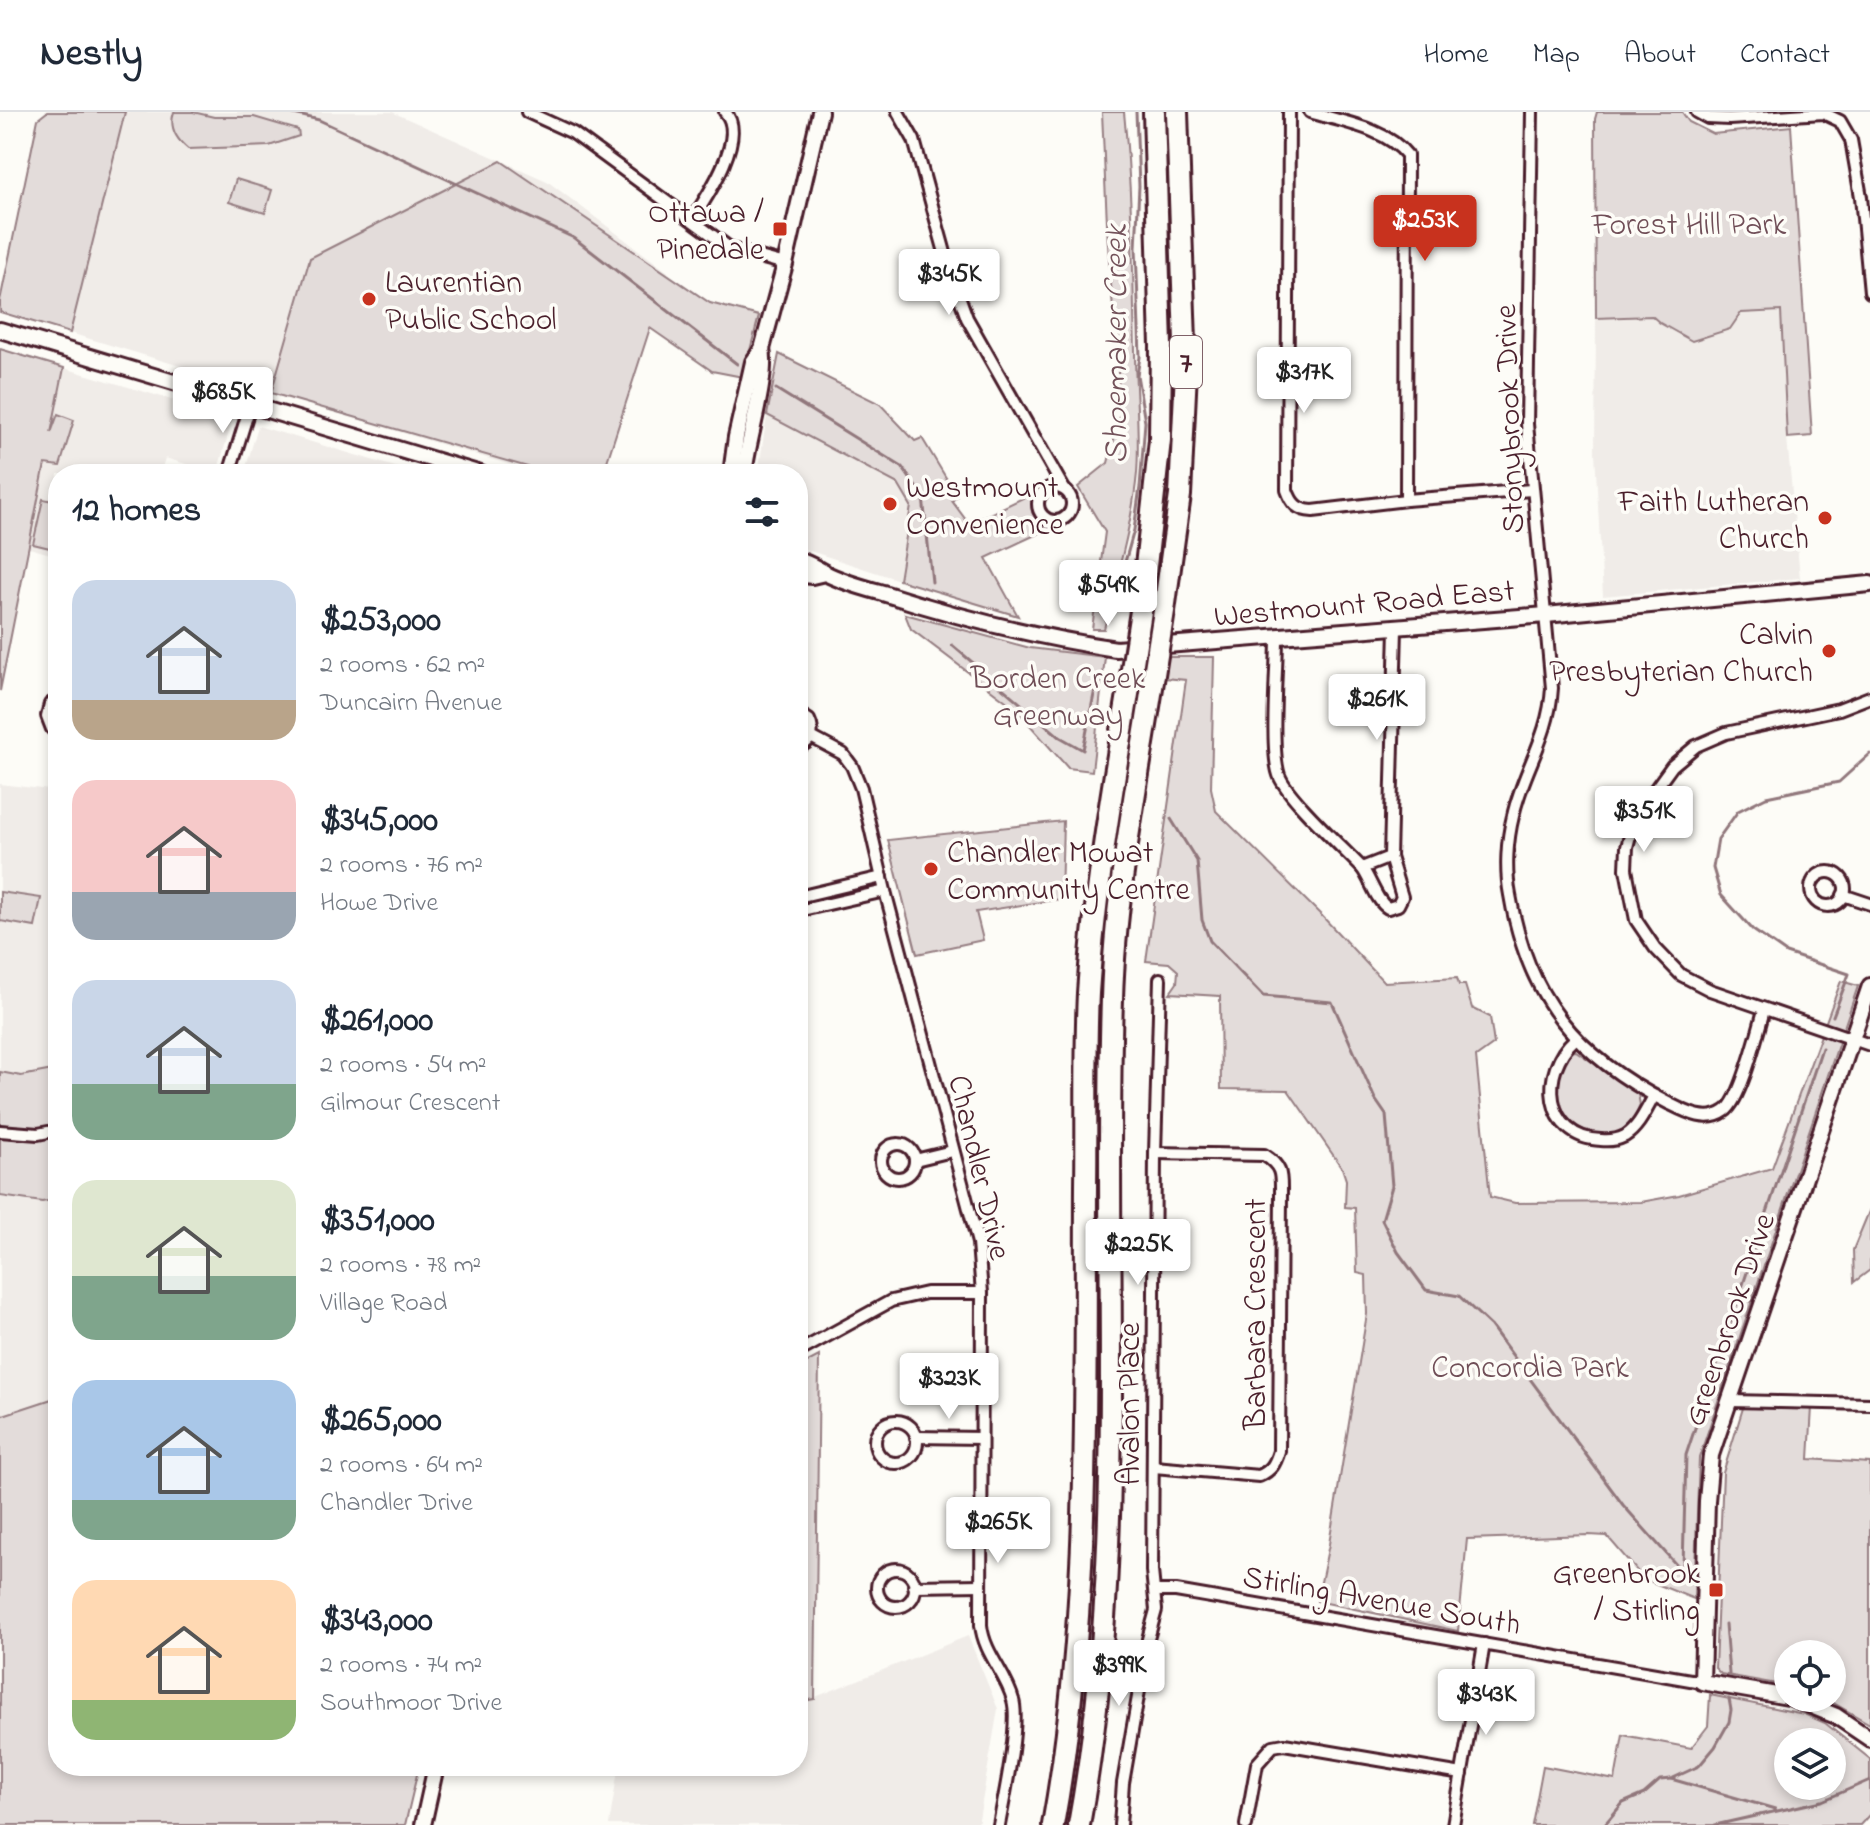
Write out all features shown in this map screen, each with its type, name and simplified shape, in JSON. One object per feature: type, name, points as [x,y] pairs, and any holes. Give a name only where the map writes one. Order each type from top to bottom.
[{"type":"highway","name":"7","points":[[1053,1825],[1072,1702],[1081,1587],[1088,993],[1099,884],[1141,611],[1160,440],[1161,346],[1154,112]]},
{"type":"highway","name":"7","points":[[1079,1825],[1104,1637],[1112,1403],[1112,996],[1120,905],[1180,495],[1186,371],[1177,112]]},
{"type":"main road","points":[[732,464],[753,362],[762,349],[785,264],[820,112]]},
{"type":"main road","points":[[0,330],[447,464]]},
{"type":"main road","points":[[745,464],[765,364],[762,349]]},
{"type":"main road","points":[[808,557],[831,575]]},
{"type":"main road","points":[[808,563],[831,575]]},
{"type":"main road","points":[[808,575],[831,575]]},
{"type":"main road","name":"Westmount Road East","points":[[831,575],[982,623],[1056,640],[1116,649],[1396,628],[1870,584]]},
{"type":"main road","name":"Greenbrook Drive","points":[[1702,1682],[1711,1455],[1870,986]]},
{"type":"main road","name":"Stirling Avenue South","points":[[1702,1682],[1774,1694]]},
{"type":"main road","name":"Stirling Avenue South","points":[[1826,1712],[1870,1739]]},
{"type":"main road","points":[[423,1825],[434,1776]]},
{"type":"street","points":[[527,112],[573,133],[731,249],[785,264]]},
{"type":"street","points":[[692,220],[726,160],[733,121],[725,112]]},
{"type":"street","points":[[898,112],[914,140],[946,257],[967,318],[1064,489]]},
{"type":"street","points":[[1289,112],[1287,490],[1295,506],[1302,510],[1532,490]]},
{"type":"street","points":[[1310,112],[1380,134],[1397,142],[1407,155],[1406,500]]},
{"type":"street","name":"Stonybrook Drive","points":[[1532,112],[1527,424],[1552,688],[1550,714],[1513,816],[1508,852],[1509,891],[1516,928],[1542,992],[1575,1039],[1609,1069],[1696,1116],[1712,1117],[1723,1114],[1731,1107],[1738,1094],[1764,1010]]},
{"type":"street","points":[[1697,112],[1708,118],[1729,119],[1823,113],[1840,121],[1851,140],[1861,197],[1870,292]]},
{"type":"street","points":[[232,464],[250,406]]},
{"type":"street","points":[[1277,638],[1276,747],[1279,776],[1362,868],[1371,879],[1382,905],[1388,908],[1398,905],[1402,897],[1390,857],[1396,628]]},
{"type":"street","points":[[1870,697],[1839,709],[1726,733],[1696,746],[1672,766],[1635,817],[1627,847],[1626,869],[1636,920],[1655,948],[1681,975],[1710,990],[1870,1045]]},
{"type":"street","points":[[808,719],[811,737],[808,739]]},
{"type":"street","name":"Chandler Drive","points":[[811,737],[843,754],[861,788],[885,891],[978,1243],[982,1293],[981,1585],[984,1639],[1010,1691],[1015,1710],[999,1825]]},
{"type":"street","points":[[1362,868],[1390,857]]},
{"type":"street","points":[[808,895],[882,877]]},
{"type":"street","points":[[808,909],[885,891]]},
{"type":"street","points":[[1843,895],[1870,904]]},
{"type":"street","name":"Avalon Place","points":[[1120,1825],[1126,1768],[1148,1639],[1156,1610],[1152,1571],[1155,1153],[1160,979]]},
{"type":"street","points":[[1575,1039],[1563,1049],[1557,1060],[1551,1089],[1557,1116],[1574,1133],[1604,1141],[1626,1136],[1643,1116],[1654,1096]]},
{"type":"street","points":[[0,1131],[48,1132]]},
{"type":"street","points":[[915,1160],[952,1151]]},
{"type":"street","name":"Barbara Crescent","points":[[1154,1467],[1259,1476],[1269,1472],[1276,1463],[1279,1451],[1281,1185],[1281,1173],[1276,1162],[1264,1155],[1155,1153]]},
{"type":"street","points":[[808,1347],[891,1301],[926,1293],[982,1293]]},
{"type":"street","points":[[1731,1401],[1870,1404]]},
{"type":"street","points":[[890,1422],[907,1425],[916,1437],[914,1451],[904,1461],[888,1461],[876,1447],[878,1432],[890,1422]]},
{"type":"street","points":[[916,1437],[981,1438]]},
{"type":"street","points":[[914,1586],[981,1585]]},
{"type":"street","name":"Stirling Avenue South","points":[[1156,1591],[1176,1591],[1702,1682]]},
{"type":"street","points":[[1453,1825],[1484,1644]]},
{"type":"street","points":[[1246,1825],[1257,1764],[1273,1746],[1284,1744],[1462,1774]]},
{"type":"shaded area","name":"Laurentian Public School","points":[[125,112],[392,112],[547,181],[668,272],[641,347],[607,464],[507,464],[70,333]]},
{"type":"shaded area","points":[[1781,311],[1787,438],[1800,578],[1603,596],[1595,452],[1596,318]]},
{"type":"shaded area","points":[[64,368],[233,418],[220,464],[186,464],[165,458],[163,464],[48,464],[48,553],[29,548]]},
{"type":"shaded area","points":[[767,415],[898,484],[911,506],[899,580],[808,550],[808,464],[760,464]]},
{"type":"shaded area","points":[[258,426],[385,464],[247,464]]},
{"type":"shaded area","points":[[0,784],[48,790],[48,1071],[21,1076],[0,1072]]},
{"type":"shaded area","points":[[0,1196],[48,1201],[48,1400],[0,1416]]},
{"type":"shaded area","points":[[968,1636],[998,1709],[978,1825],[609,1825],[617,1776],[808,1776],[808,1700]]},
{"type":"green space","points":[[47,112],[125,112],[70,333],[0,312],[38,119]]},
{"type":"green space","points":[[174,112],[214,117],[254,117],[298,130],[299,136],[269,146],[188,149],[175,132],[172,122]]},
{"type":"green space","points":[[1102,112],[1124,112],[1132,232],[1138,458],[1131,513],[1104,629],[1092,629],[1105,532],[1078,487],[1108,463],[1121,411],[1108,246]]},
{"type":"green space","name":"Forest Hill Park","points":[[1597,112],[1682,112],[1689,122],[1713,134],[1791,126],[1812,436],[1787,438],[1781,311],[1741,313],[1730,329],[1692,341],[1652,316],[1596,318]]},
{"type":"green space","points":[[501,161],[710,303],[759,316],[743,377],[712,371],[650,328],[606,464],[517,464],[271,393],[310,258]]},
{"type":"green space","points":[[236,179],[272,190],[265,213],[229,202]]},
{"type":"green space","points":[[0,349],[64,368],[51,433],[58,414],[74,420],[61,464],[45,464],[0,691]]},
{"type":"green space","name":"Borden Creek Greenway","points":[[779,354],[880,404],[915,441],[922,438],[957,496],[952,501],[969,524],[1031,494],[1032,512],[1044,531],[986,558],[1018,616],[899,580],[911,506],[898,484],[767,415]]},
{"type":"green space","points":[[43,499],[48,500],[48,548],[33,544]]},
{"type":"green space","name":"Borden Creek Greenway","points":[[905,614],[1030,648],[1105,657],[1092,771],[1068,768],[1014,707],[911,629]]},
{"type":"green space","name":"Concordia Park","points":[[1167,657],[1214,657],[1211,788],[1216,811],[1384,982],[1457,978],[1459,985],[1465,985],[1472,1008],[1490,1017],[1494,1044],[1476,1057],[1490,1197],[1515,1203],[1641,1202],[1679,1195],[1772,1168],[1841,981],[1858,986],[1699,1458],[1694,1599],[1644,1579],[1607,1536],[1589,1535],[1467,1539],[1458,1631],[1317,1601],[1367,1314],[1366,1275],[1357,1273],[1355,1208],[1345,1207],[1346,1180],[1342,1168],[1288,1090],[1221,1089],[1220,996],[1170,993],[1177,983],[1178,971],[1169,963],[1146,961],[1186,680],[1165,678]]},
{"type":"green space","points":[[1063,821],[1061,899],[976,912],[983,940],[917,954],[888,840]]},
{"type":"green space","points":[[0,892],[41,898],[35,927],[0,921]]},
{"type":"green space","points":[[1576,1051],[1638,1094],[1640,1105],[1636,1114],[1628,1125],[1617,1132],[1607,1135],[1587,1131],[1569,1120],[1563,1111],[1558,1095],[1559,1076],[1568,1052]]},
{"type":"green space","points":[[48,1071],[48,1201],[0,1196],[0,1072],[21,1076]]},
{"type":"green space","points":[[1870,1209],[1870,1270],[1854,1282],[1853,1250]]},
{"type":"green space","points":[[819,1356],[815,1699],[808,1700],[808,1362]]},
{"type":"green space","points":[[48,1400],[48,1776],[417,1776],[405,1825],[0,1825],[0,1416]]},
{"type":"green space","points":[[1812,1407],[1809,1459],[1870,1463],[1870,1724],[1846,1710],[1846,1640],[1774,1640],[1774,1683],[1721,1674],[1715,1668],[1723,1473],[1743,1408]]},
{"type":"green space","points":[[1710,1695],[1774,1708],[1774,1712],[1804,1714],[1831,1728],[1774,1728],[1774,1800],[1846,1800],[1846,1740],[1870,1759],[1870,1814],[1860,1825],[1532,1825],[1543,1766],[1615,1780],[1623,1735],[1691,1748],[1708,1726]]},
{"type":"waterway","name":"Shoemaker Creek","points":[[286,112],[319,120],[574,238],[737,364]]},
{"type":"waterway","name":"Shoemaker Creek","points":[[1109,619],[1134,530],[1145,422],[1137,375],[1140,357],[1136,112]]},
{"type":"waterway","name":"Shoemaker Creek","points":[[776,389],[902,467],[923,497],[932,582]]},
{"type":"waterway","name":"Shoemaker Creek","points":[[952,645],[1060,737],[1083,750],[1097,679]]},
{"type":"waterway","points":[[1833,1016],[1849,974],[1786,953],[1753,930],[1721,895],[1713,868],[1718,839],[1738,811],[1766,797],[1839,782],[1870,754]]},
{"type":"waterway","name":"Shoemaker Creek","points":[[1171,819],[1197,861],[1202,920],[1210,941],[1263,996],[1332,1002],[1375,1099],[1386,1115],[1392,1186],[1382,1220],[1398,1252],[1426,1290],[1459,1296],[1491,1326],[1623,1505],[1687,1577]]},
{"type":"waterway","points":[[1685,1573],[1686,1455],[1822,1048]]},
{"type":"waterway","name":"Shoemaker Creek","points":[[1725,1624],[1729,1674]]},
{"type":"waterway","name":"Shoemaker Creek","points":[[1604,1825],[1623,1803],[1644,1794],[1660,1780],[1671,1779],[1699,1766],[1715,1747],[1729,1722],[1729,1699]]},
{"type":"waterway","points":[[1671,1779],[1775,1809]]},
{"type":"waterway","points":[[1715,1825],[1822,1801],[1870,1780]]},
{"type":"place","name":"Ottawa / Pinedale","points":[[780,229]]},
{"type":"place","name":"Laurentian Public School","points":[[369,299]]},
{"type":"place","name":"Westmount Convenience","points":[[890,504]]},
{"type":"place","name":"Faith Lutheran Church","points":[[1825,518]]},
{"type":"place","name":"Calvin Presbyterian Church","points":[[1829,651]]},
{"type":"place","name":"Chandler Mowat Community Centre","points":[[931,869]]},
{"type":"place","name":"Greenbrook / Stirling","points":[[1716,1590]]}]
